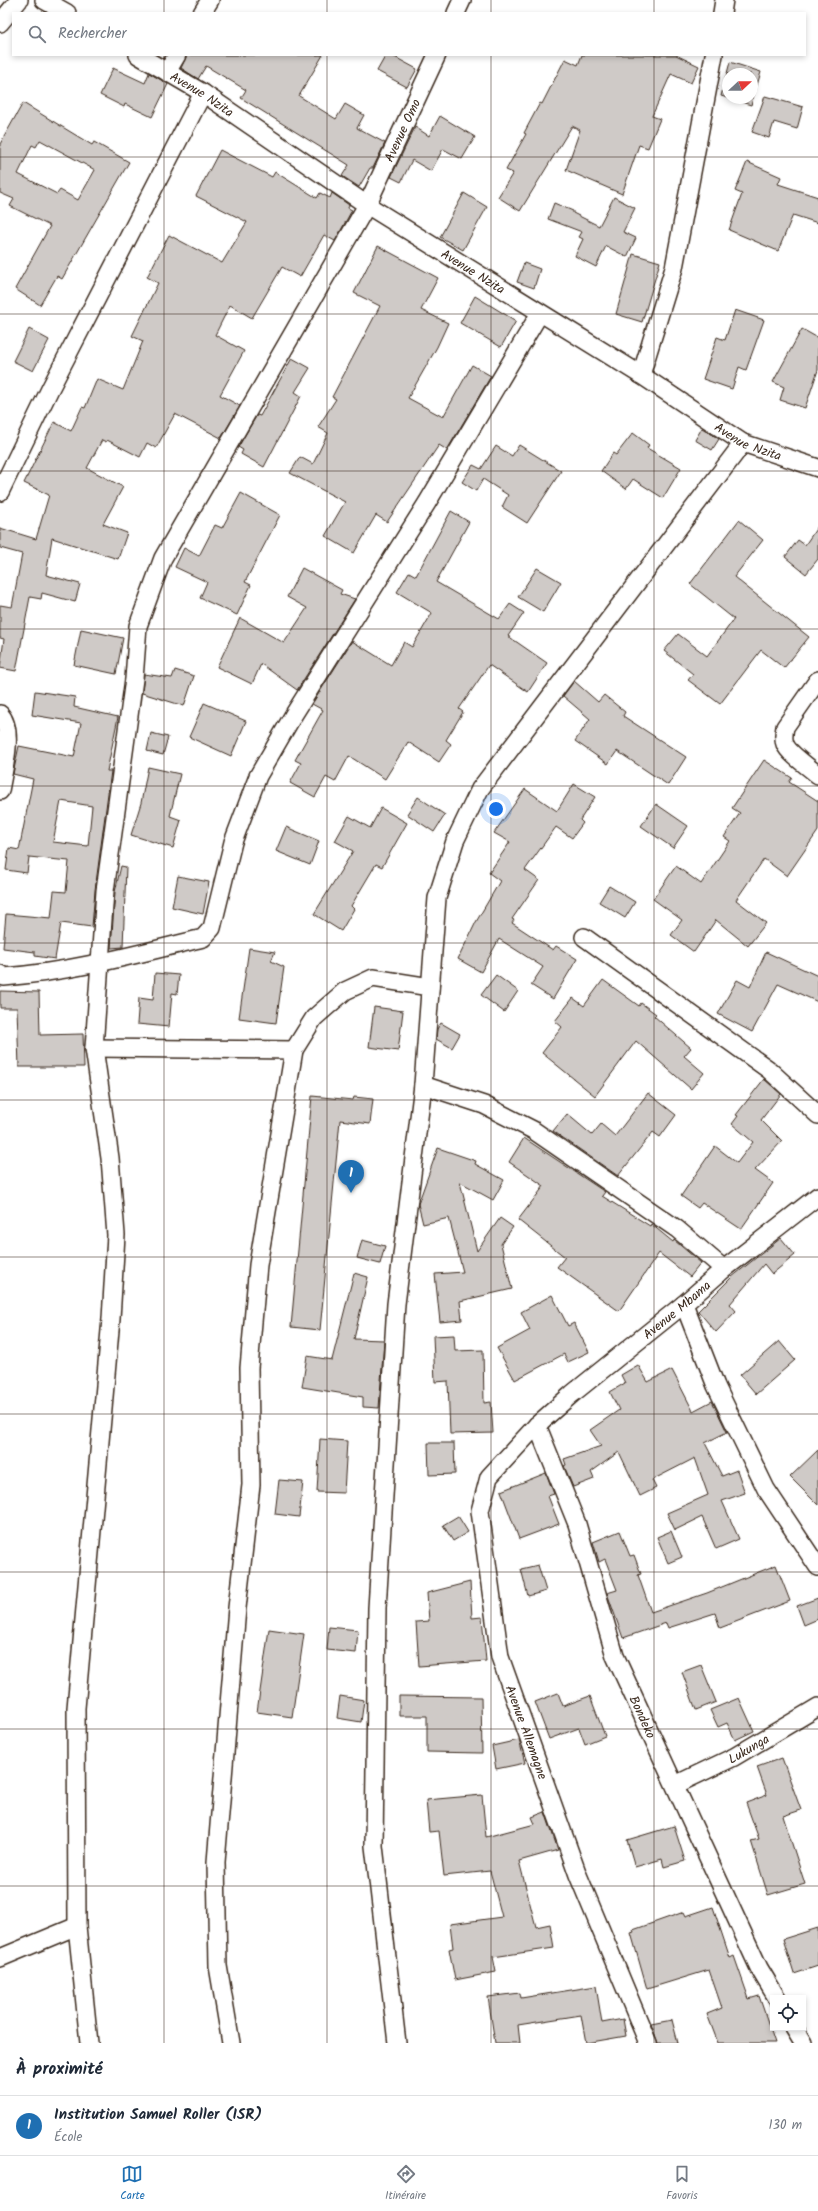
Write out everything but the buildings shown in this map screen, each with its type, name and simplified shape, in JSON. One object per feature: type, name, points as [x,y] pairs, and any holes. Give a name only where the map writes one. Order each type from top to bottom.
[{"type":"street","points":[[0,23],[19,0]]},
{"type":"street","points":[[44,0],[64,12]]},
{"type":"street","points":[[203,12],[210,0]]},
{"type":"street","points":[[456,12],[462,0]]},
{"type":"street","points":[[722,12],[724,0]]},
{"type":"street","name":"Avenue Nzita","points":[[140,56],[203,93],[368,205],[540,313],[641,374],[744,443],[818,468]]},
{"type":"street","points":[[167,72],[176,56]]},
{"type":"street","name":"Avenue Omo","points":[[89,2043],[77,1926],[76,1708],[111,1319],[116,1235],[110,1158],[94,1048],[105,891],[141,619],[163,558],[368,205],[437,56]]},
{"type":"street","points":[[641,374],[674,268],[714,56]]},
{"type":"street","points":[[0,492],[50,389],[203,93]]},
{"type":"street","points":[[0,974],[4,977],[34,975],[100,962],[203,938],[212,928],[233,842],[258,776],[294,714],[426,503],[540,313]]},
{"type":"street","points":[[397,2043],[374,1846],[377,1608],[396,1304],[423,1086],[437,898],[455,841],[480,789],[744,443]]},
{"type":"street","points":[[818,680],[785,727],[784,736],[785,744],[790,751],[818,775]]},
{"type":"street","points":[[0,714],[5,720],[8,733],[0,791]]},
{"type":"street","points":[[584,937],[768,1069],[818,1115]]},
{"type":"street","points":[[231,2043],[218,1966],[216,1862],[237,1608],[251,1485],[249,1368],[258,1266],[294,1050],[314,1018],[345,991],[373,978],[430,986]]},
{"type":"street","points":[[94,1048],[294,1050]]},
{"type":"street","points":[[423,1086],[484,1105],[533,1130],[677,1229],[724,1269]]},
{"type":"street","name":"Avenue Mbama","points":[[537,1425],[572,1394],[684,1304],[724,1269],[818,1196]]},
{"type":"street","points":[[684,1304],[716,1386],[766,1489],[818,1567]]},
{"type":"street","name":"Bondeko","points":[[537,1425],[577,1524],[615,1656],[759,1968],[775,1995]]},
{"type":"street","name":"Avenue Allemagne","points":[[537,1425],[489,1477],[480,1511],[500,1657],[578,1875],[648,2043]]},
{"type":"street","name":"Lukunga","points":[[675,1785],[734,1757],[818,1707]]},
{"type":"street","points":[[0,1958],[77,1926]]},
{"type":"street","points":[[796,2031],[803,2043]]},
{"type":"place","name":"Institution Samuel Roller (ISR)","points":[[351,1193]]}]
